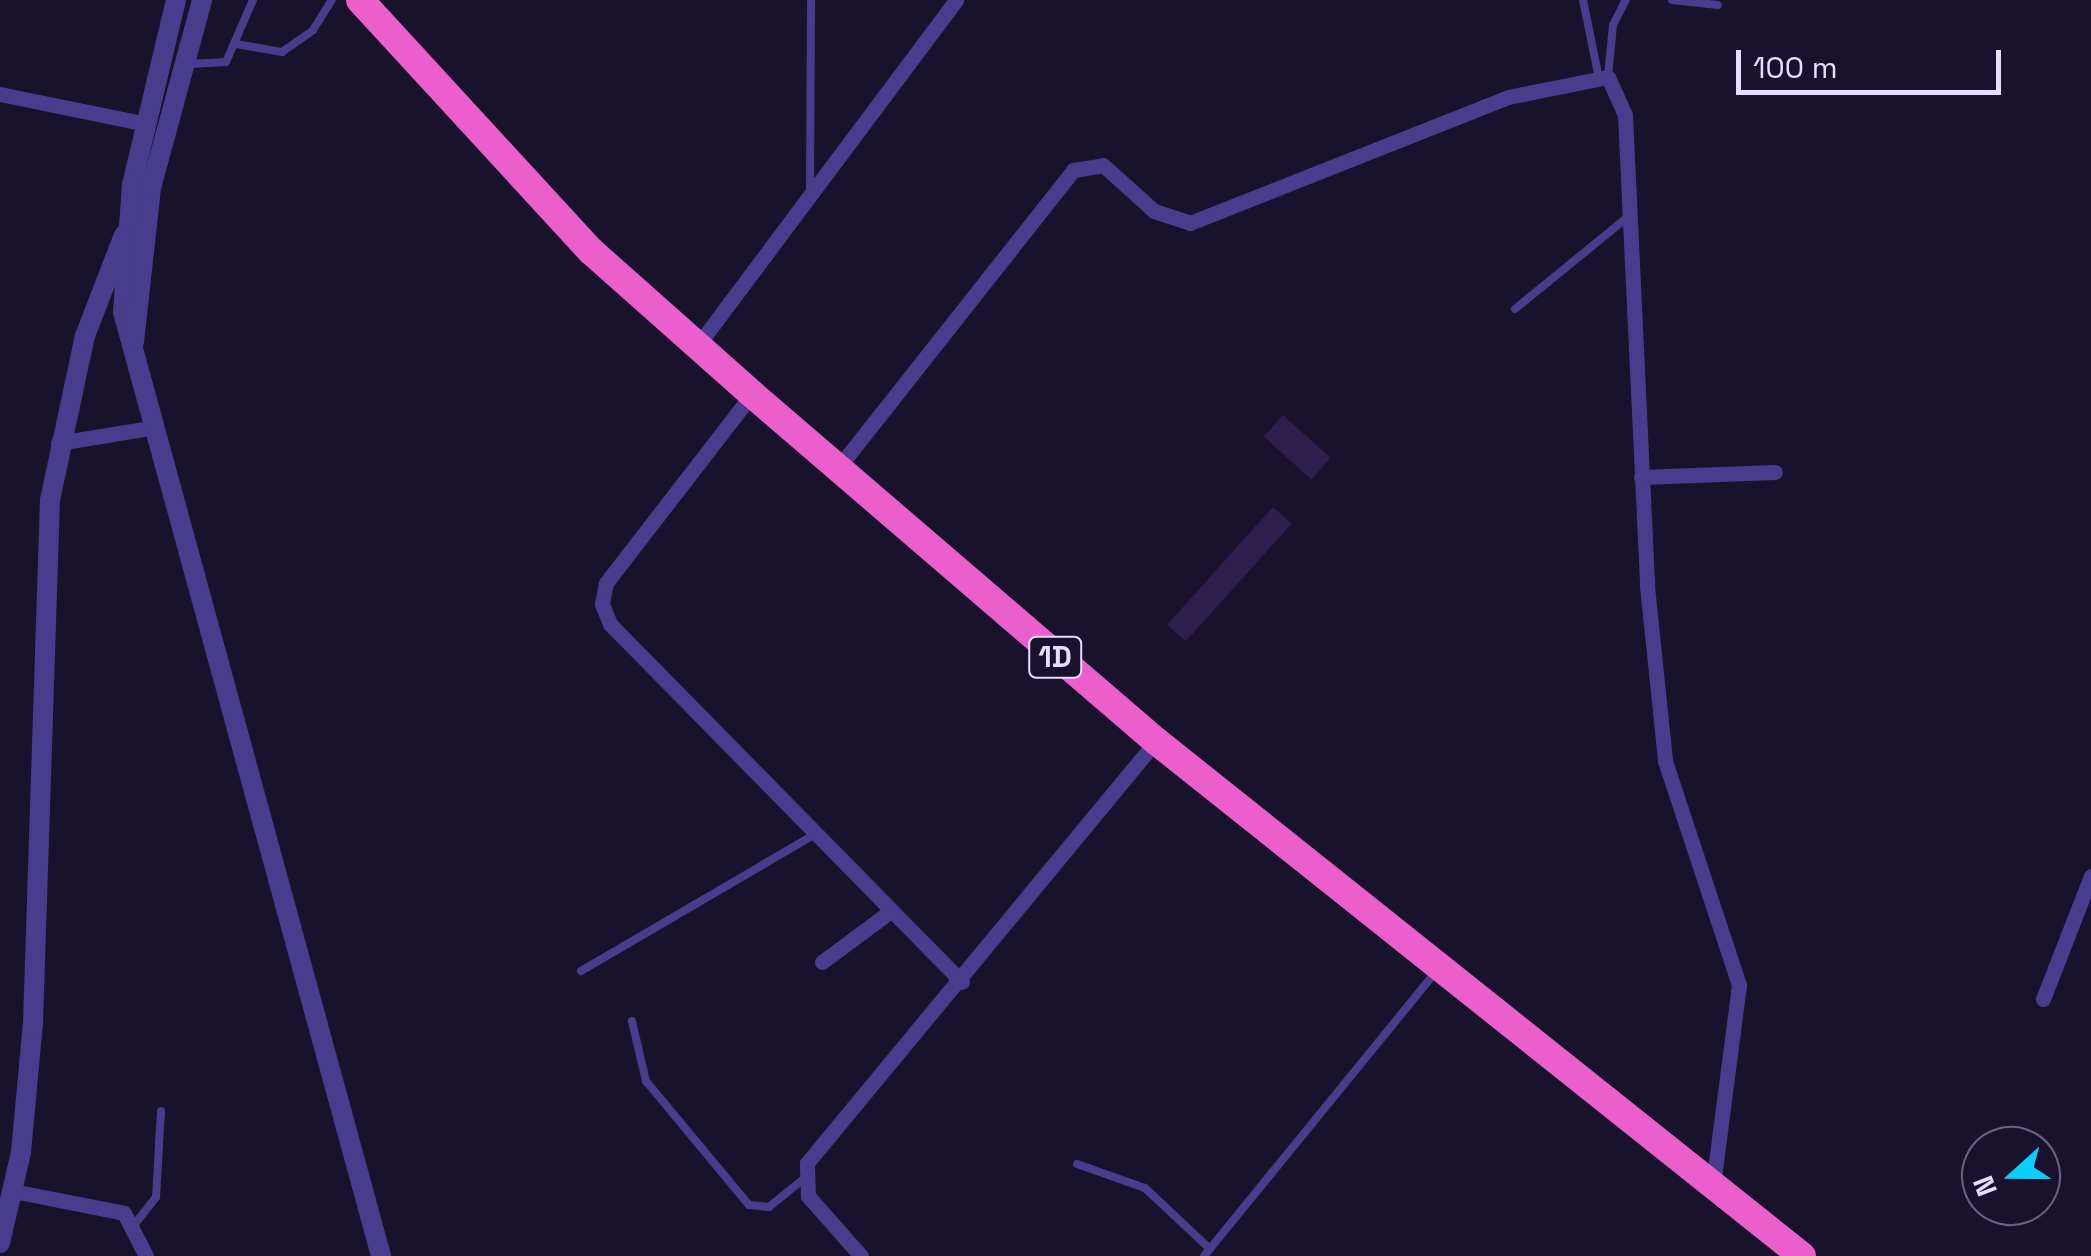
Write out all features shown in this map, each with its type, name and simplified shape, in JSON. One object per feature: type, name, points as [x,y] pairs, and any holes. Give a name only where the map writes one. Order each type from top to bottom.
[{"type":"highway","name":"1D","points":[[360,0],[592,251],[752,394],[1156,741],[1802,1256]]},
{"type":"street","points":[[176,0],[125,232],[122,312],[134,344],[151,428],[380,1256]]},
{"type":"street","points":[[134,344],[144,230],[180,63],[202,0]]},
{"type":"street","points":[[698,346],[810,206],[956,0]]},
{"type":"street","points":[[838,468],[1073,170],[1102,165],[1154,212],[1190,222],[1508,97],[1603,75],[1625,114],[1641,477],[1674,808],[1739,985],[1713,1184]]},
{"type":"street","points":[[0,94],[146,124]]},
{"type":"street","points":[[0,1242],[12,1191],[33,1023],[58,443],[99,289],[125,232]]},
{"type":"street","points":[[752,394],[606,583],[602,604],[610,624],[962,982]]},
{"type":"street","points":[[58,443],[151,428]]},
{"type":"street","points":[[1641,477],[1774,472]]},
{"type":"street","points":[[861,1256],[801,1181],[1156,741]]},
{"type":"street","points":[[2043,999],[2091,876]]},
{"type":"street","points":[[822,962],[892,911]]},
{"type":"street","points":[[12,1191],[124,1213],[135,1224],[146,1256]]},
{"type":"lane","points":[[180,63],[212,67],[236,44],[253,0]]},
{"type":"lane","points":[[236,44],[282,52],[313,30],[332,0]]},
{"type":"lane","points":[[810,206],[811,0]]},
{"type":"lane","points":[[1583,0],[1603,75]]},
{"type":"lane","points":[[1603,75],[1613,25],[1626,0]]},
{"type":"lane","points":[[1672,0],[1718,5]]},
{"type":"lane","points":[[1516,309],[1628,218]]},
{"type":"lane","points":[[581,972],[815,834]]},
{"type":"lane","points":[[1077,1164],[1146,1188],[1207,1252],[1438,969]]},
{"type":"lane","points":[[632,1021],[646,1081],[748,1205],[768,1207],[801,1181]]},
{"type":"lane","points":[[135,1224],[156,1197],[160,1111]]},
{"type":"building","points":[[1283,415],[1331,458],[1311,479],[1264,437]]},
{"type":"building","points":[[1273,507],[1292,524],[1186,641],[1167,624]]}]
